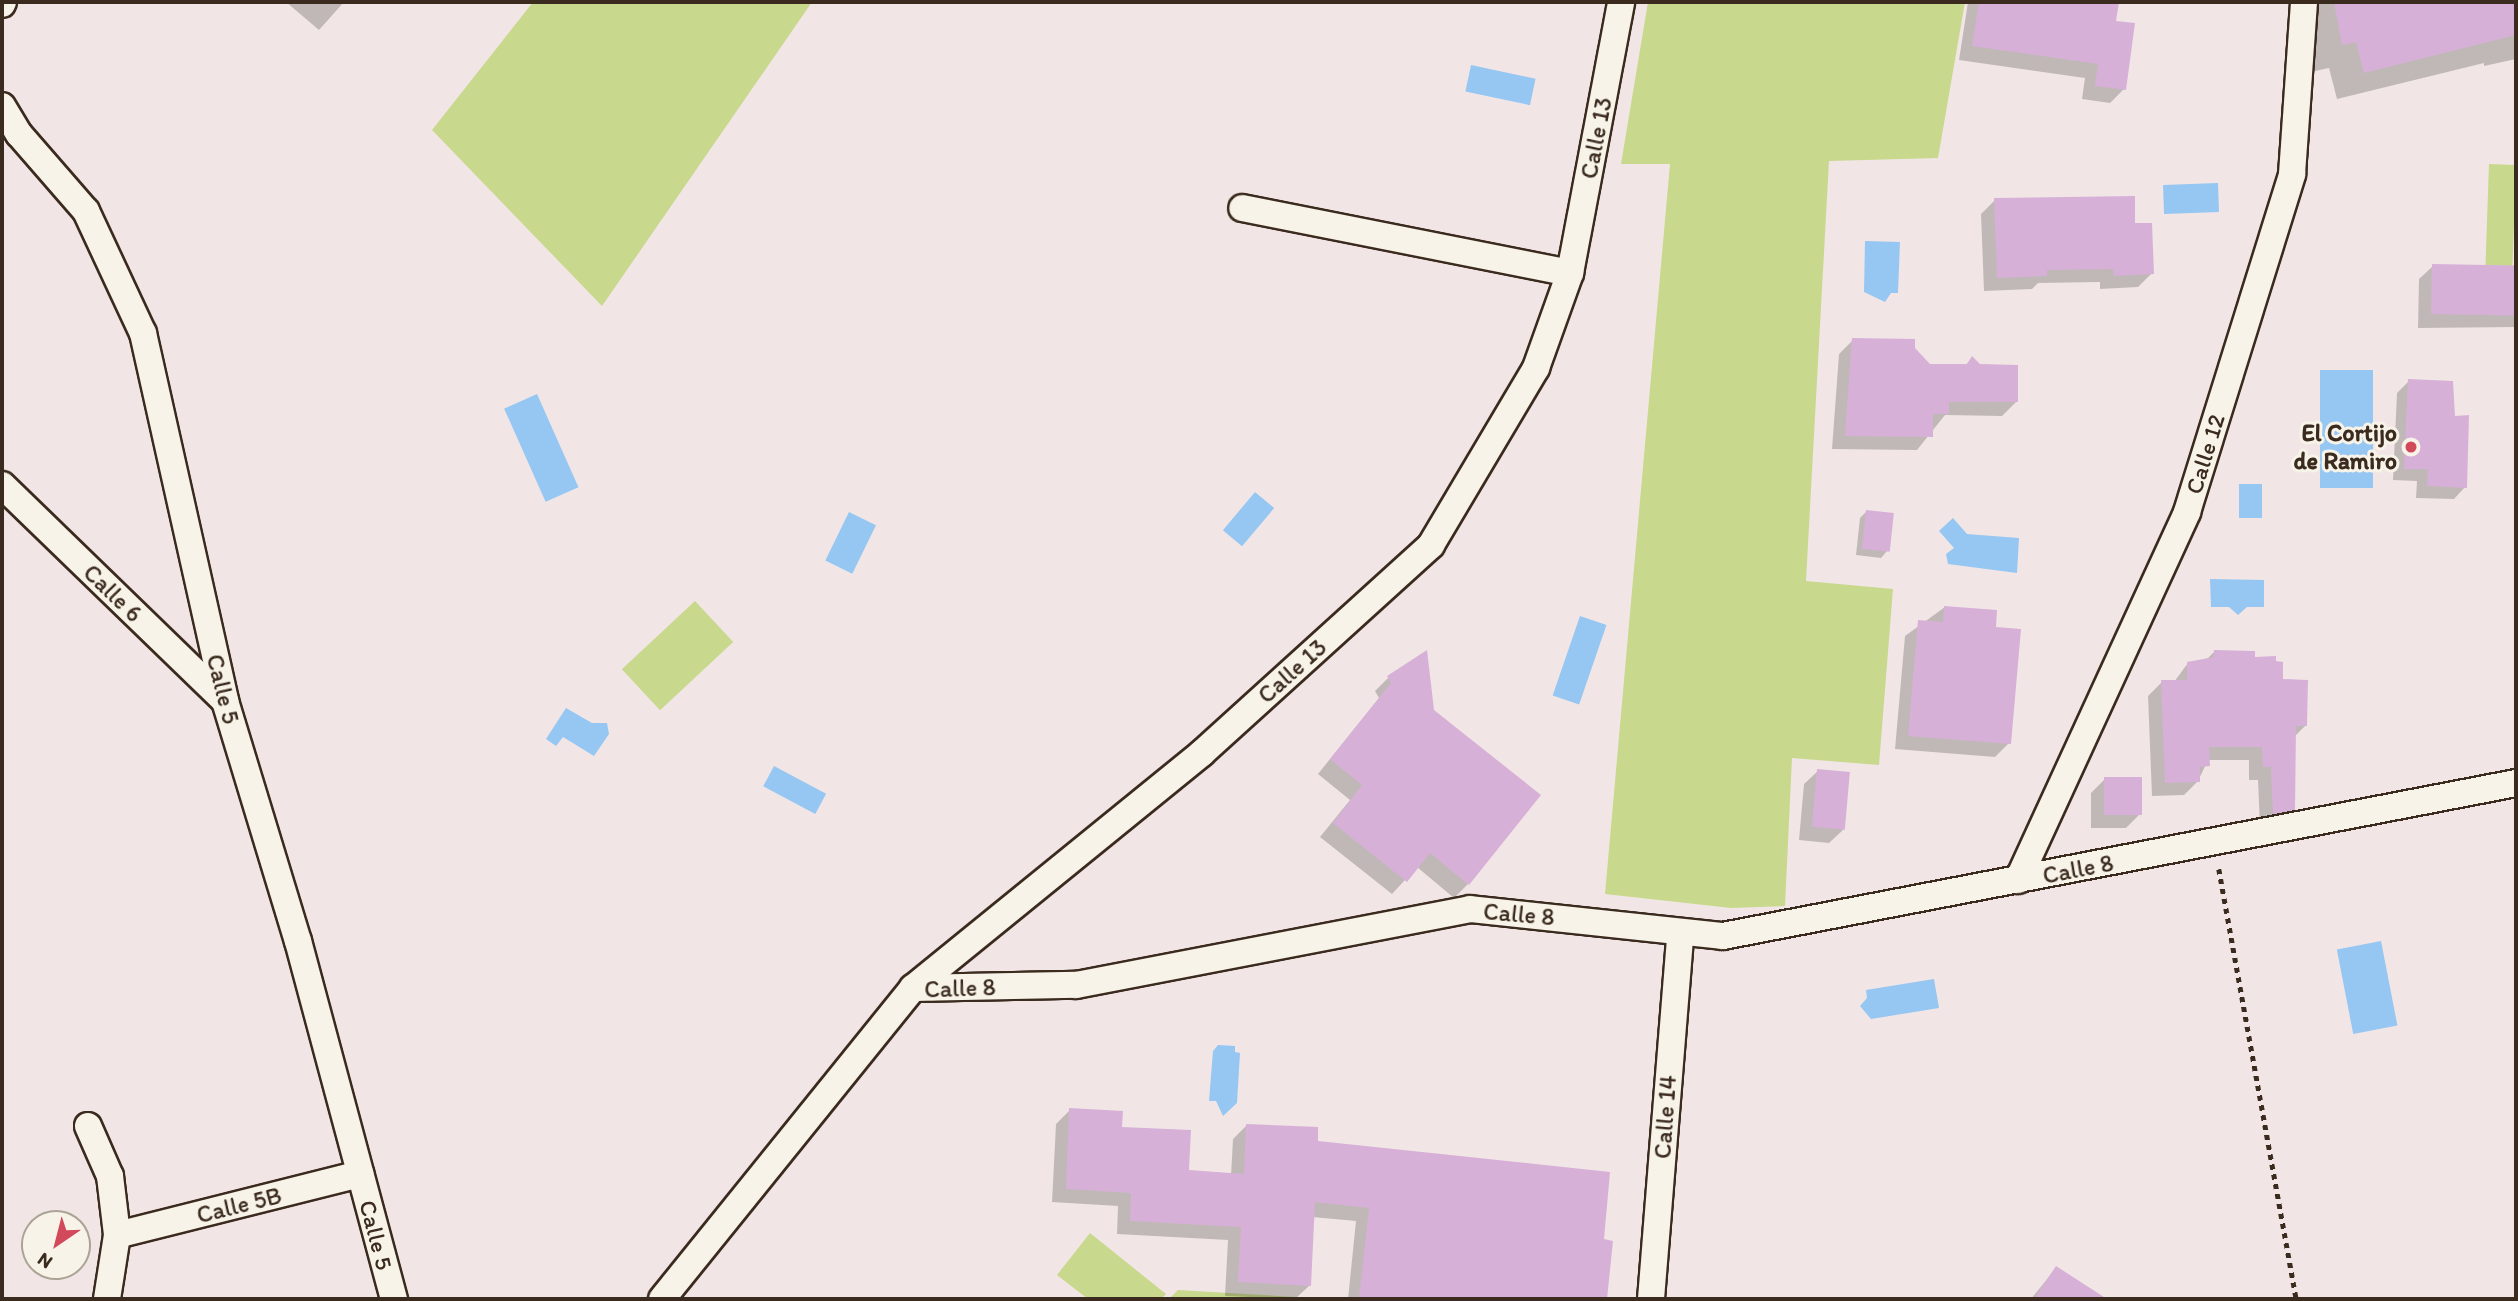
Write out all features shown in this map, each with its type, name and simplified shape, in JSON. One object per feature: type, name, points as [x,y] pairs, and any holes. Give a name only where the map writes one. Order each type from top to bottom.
[{"type":"street","name":"Calle 13","points":[[913,988],[1202,753],[1431,545],[1536,368],[1570,273],[1621,2]]},
{"type":"street","name":"Calle 12","points":[[2018,880],[2187,512],[2292,174],[2304,2]]},
{"type":"street","name":"Calle 5","points":[[2,106],[19,134],[86,211],[144,333],[225,701],[298,941],[394,1299]]},
{"type":"street","points":[[1242,208],[1570,273]]},
{"type":"street","name":"Calle 6","points":[[2,485],[225,701]]},
{"type":"street","name":"Calle 8","points":[[662,1299],[913,988],[1076,985],[1470,909],[1616,922],[1680,935],[1723,936],[2516,783]]},
{"type":"street","name":"Calle 14","points":[[1651,1299],[1680,935]]},
{"type":"street","points":[[88,1126],[110,1176],[117,1235],[107,1299]]},
{"type":"street","name":"Calle 5B","points":[[117,1235],[360,1174]]},
{"type":"path","points":[[2214,842],[2295,1299]]},
{"type":"green space","points":[[533,2],[812,2],[602,306],[432,130]]},
{"type":"green space","points":[[1648,2],[1965,2],[1938,158],[1829,161],[1806,581],[1893,589],[1879,765],[1792,758],[1785,906],[1731,908],[1605,894],[1670,164],[1621,164]]},
{"type":"green space","points":[[2489,164],[2516,165],[2512,266],[2485,265]]},
{"type":"green space","points":[[695,601],[733,642],[660,710],[622,669]]},
{"type":"green space","points":[[1090,1233],[1166,1294],[1161,1299],[1088,1299],[1057,1275]]},
{"type":"green space","points":[[1178,1290],[1313,1298],[1313,1299],[1169,1299]]},
{"type":"water","points":[[1471,65],[1536,79],[1530,105],[1465,91]]},
{"type":"water","points":[[2218,183],[2219,212],[2164,214],[2163,185]]},
{"type":"water","points":[[1865,241],[1900,242],[1898,293],[1891,293],[1885,302],[1864,292]]},
{"type":"water","points":[[2320,370],[2373,370],[2373,488],[2320,488]]},
{"type":"water","points":[[537,394],[578,487],[546,502],[504,409]]},
{"type":"water","points":[[2239,484],[2262,484],[2262,518],[2239,518]]},
{"type":"water","points":[[1255,492],[1274,508],[1242,546],[1223,530]]},
{"type":"water","points":[[849,512],[876,525],[852,574],[825,561]]},
{"type":"water","points":[[1953,518],[1967,534],[2019,538],[2017,573],[1948,564],[1946,554],[1954,548],[1939,531]]},
{"type":"water","points":[[2210,579],[2264,580],[2264,607],[2247,607],[2238,615],[2229,607],[2211,607]]},
{"type":"water","points":[[1580,616],[1606,625],[1579,705],[1553,695]]},
{"type":"water","points":[[566,708],[592,723],[607,723],[609,734],[594,756],[563,737],[556,746],[546,739]]},
{"type":"water","points":[[774,766],[826,794],[815,814],[763,786]]},
{"type":"water","points":[[2381,941],[2397,1025],[2353,1034],[2337,950]]},
{"type":"water","points":[[1934,979],[1939,1008],[1871,1019],[1860,1006],[1867,998],[1866,990]]},
{"type":"water","points":[[1218,1045],[1235,1046],[1235,1052],[1240,1053],[1237,1103],[1223,1116],[1216,1101],[1209,1101],[1213,1051]]},
{"type":"building","points":[[1979,2],[2119,2],[2116,21],[2135,23],[2126,90],[2095,86],[2098,64],[1972,46]]},
{"type":"building","points":[[2334,2],[2516,2],[2516,35],[2364,73],[2356,42],[2342,45]]},
{"type":"building","points":[[2135,196],[2135,223],[2152,223],[2154,274],[2114,276],[2113,269],[2047,270],[2047,276],[1997,278],[1994,198]]},
{"type":"building","points":[[2432,264],[2516,265],[2515,315],[2431,314]]},
{"type":"building","points":[[1852,338],[1915,339],[1915,348],[1930,364],[1967,364],[1972,356],[1980,364],[2018,365],[2018,402],[1949,402],[1949,414],[1933,414],[1933,437],[1845,436]]},
{"type":"building","points":[[2408,379],[2453,381],[2455,416],[2469,415],[2467,488],[2427,486],[2428,469],[2404,469]]},
{"type":"building","points":[[1866,510],[1894,513],[1890,552],[1862,549]]},
{"type":"building","points":[[1944,606],[1997,610],[1996,627],[2021,629],[2011,744],[1908,736],[1918,620],[1943,622]]},
{"type":"building","points":[[1427,650],[1434,710],[1541,795],[1469,885],[1430,853],[1407,882],[1333,823],[1362,785],[1330,759],[1391,683],[1387,676]]},
{"type":"building","points":[[2214,650],[2255,651],[2255,657],[2276,656],[2276,661],[2283,662],[2283,679],[2308,680],[2307,726],[2296,726],[2295,810],[2273,814],[2271,767],[2263,767],[2262,747],[2209,747],[2210,766],[2200,767],[2200,782],[2165,783],[2161,680],[2187,680],[2187,662],[2214,657]]},
{"type":"building","points":[[1817,769],[1850,772],[1845,830],[1812,827]]},
{"type":"building","points":[[2104,777],[2142,777],[2142,815],[2104,815]]},
{"type":"building","points":[[1069,1108],[1123,1111],[1122,1127],[1191,1130],[1189,1170],[1244,1174],[1246,1124],[1318,1127],[1318,1141],[1610,1172],[1604,1239],[1613,1241],[1607,1299],[1359,1299],[1369,1208],[1315,1202],[1311,1286],[1238,1282],[1241,1227],[1130,1221],[1131,1193],[1066,1189]]},
{"type":"building","points":[[2056,1266],[2107,1299],[2034,1299]]},
{"type":"place","name":"El Cortijo de Ramiro","points":[[2411,447]]}]
